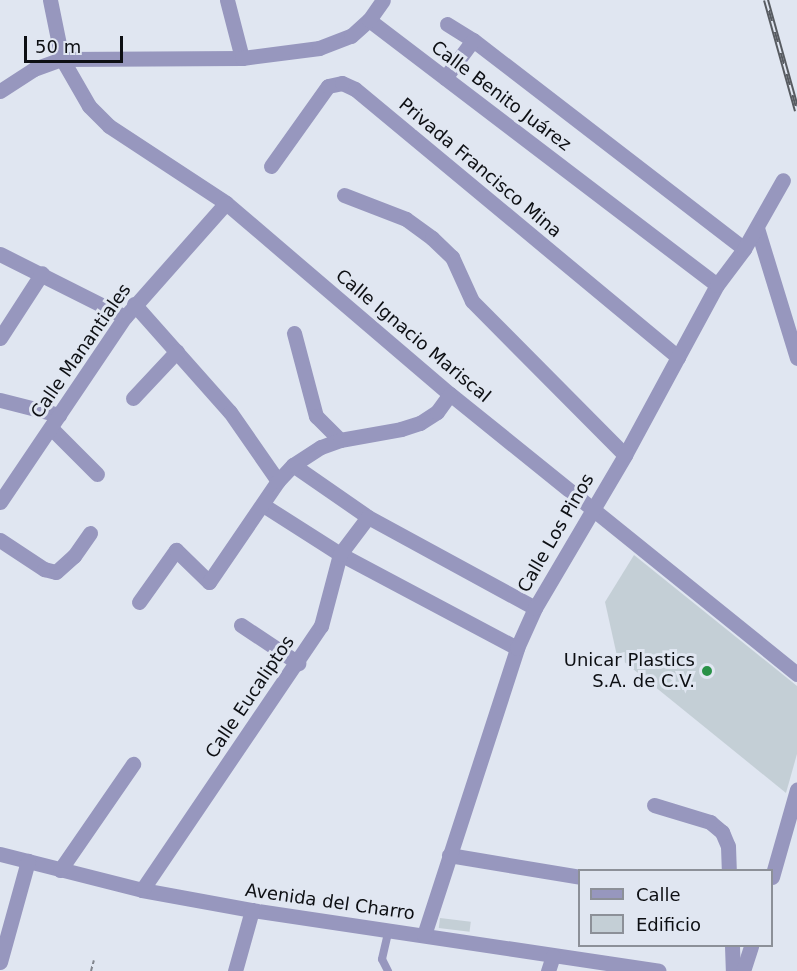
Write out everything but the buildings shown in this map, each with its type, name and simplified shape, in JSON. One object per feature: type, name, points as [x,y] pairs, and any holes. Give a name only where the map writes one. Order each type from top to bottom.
[{"type":"street","name":"Calle Ignacio Mariscal","points":[[50,0],[62,59],[89,106],[109,126],[226,203],[591,511],[797,674]]},
{"type":"street","points":[[227,0],[242,58]]},
{"type":"street","points":[[0,91],[34,69],[62,59],[242,58],[335,44],[351,36],[369,20],[383,0]]},
{"type":"street","name":"Calle Benito Juárez","points":[[369,20],[717,285]]},
{"type":"street","points":[[447,24],[473,40],[744,249]]},
{"type":"street","points":[[445,78],[473,40]]},
{"type":"street","name":"Privada Francisco Mina","points":[[271,166],[328,86],[342,83],[355,89],[678,357]]},
{"type":"street","name":"Calle Los Pinos","points":[[424,935],[517,648],[535,608],[625,454],[717,285],[744,249],[783,180]]},
{"type":"street","points":[[344,195],[406,219],[432,238],[452,257],[472,301],[625,454]]},
{"type":"street","name":"Calle Manantiales","points":[[0,502],[134,304],[226,203]]},
{"type":"street","points":[[757,228],[797,357]]},
{"type":"street","points":[[0,254],[42,273],[125,317]]},
{"type":"street","points":[[0,338],[42,273]]},
{"type":"street","points":[[134,304],[230,412],[278,481]]},
{"type":"street","points":[[294,333],[316,416],[340,440]]},
{"type":"street","points":[[133,398],[177,351]]},
{"type":"street","points":[[139,602],[176,550],[209,582],[278,481],[293,465],[321,447],[340,440],[401,429],[420,423],[437,412],[450,394]]},
{"type":"street","points":[[0,400],[55,421],[97,474]]},
{"type":"street","points":[[293,465],[368,517],[535,608]]},
{"type":"street","points":[[263,506],[339,554],[517,648]]},
{"type":"street","name":"Calle Eucaliptos","points":[[142,890],[321,626],[339,554],[368,517]]},
{"type":"street","points":[[0,540],[45,569],[56,572],[74,556],[90,533]]},
{"type":"street","points":[[241,625],[298,663]]},
{"type":"street","points":[[60,870],[133,764]]},
{"type":"street","points":[[773,870],[797,789]]},
{"type":"street","points":[[654,805],[710,822],[722,832],[728,846],[729,869]]},
{"type":"street","name":"Avenida del Charro","points":[[0,854],[142,890],[252,910],[389,929],[633,970],[658,971]]},
{"type":"street","points":[[449,855],[578,877]]},
{"type":"street","points":[[0,962],[28,861]]},
{"type":"street","points":[[235,971],[252,910]]},
{"type":"street","points":[[732,947],[733,971]]},
{"type":"street","points":[[743,971],[751,947]]},
{"type":"street","points":[[548,971],[553,956]]},
{"type":"lane","points":[[388,971],[382,959],[389,929]]},
{"type":"path","points":[[91,971],[94,960]]},
{"type":"railway","points":[[766,0],[797,111]]},
{"type":"place","name":"Unicar Plastics S.A. de C.V.","points":[[707,671]]}]
